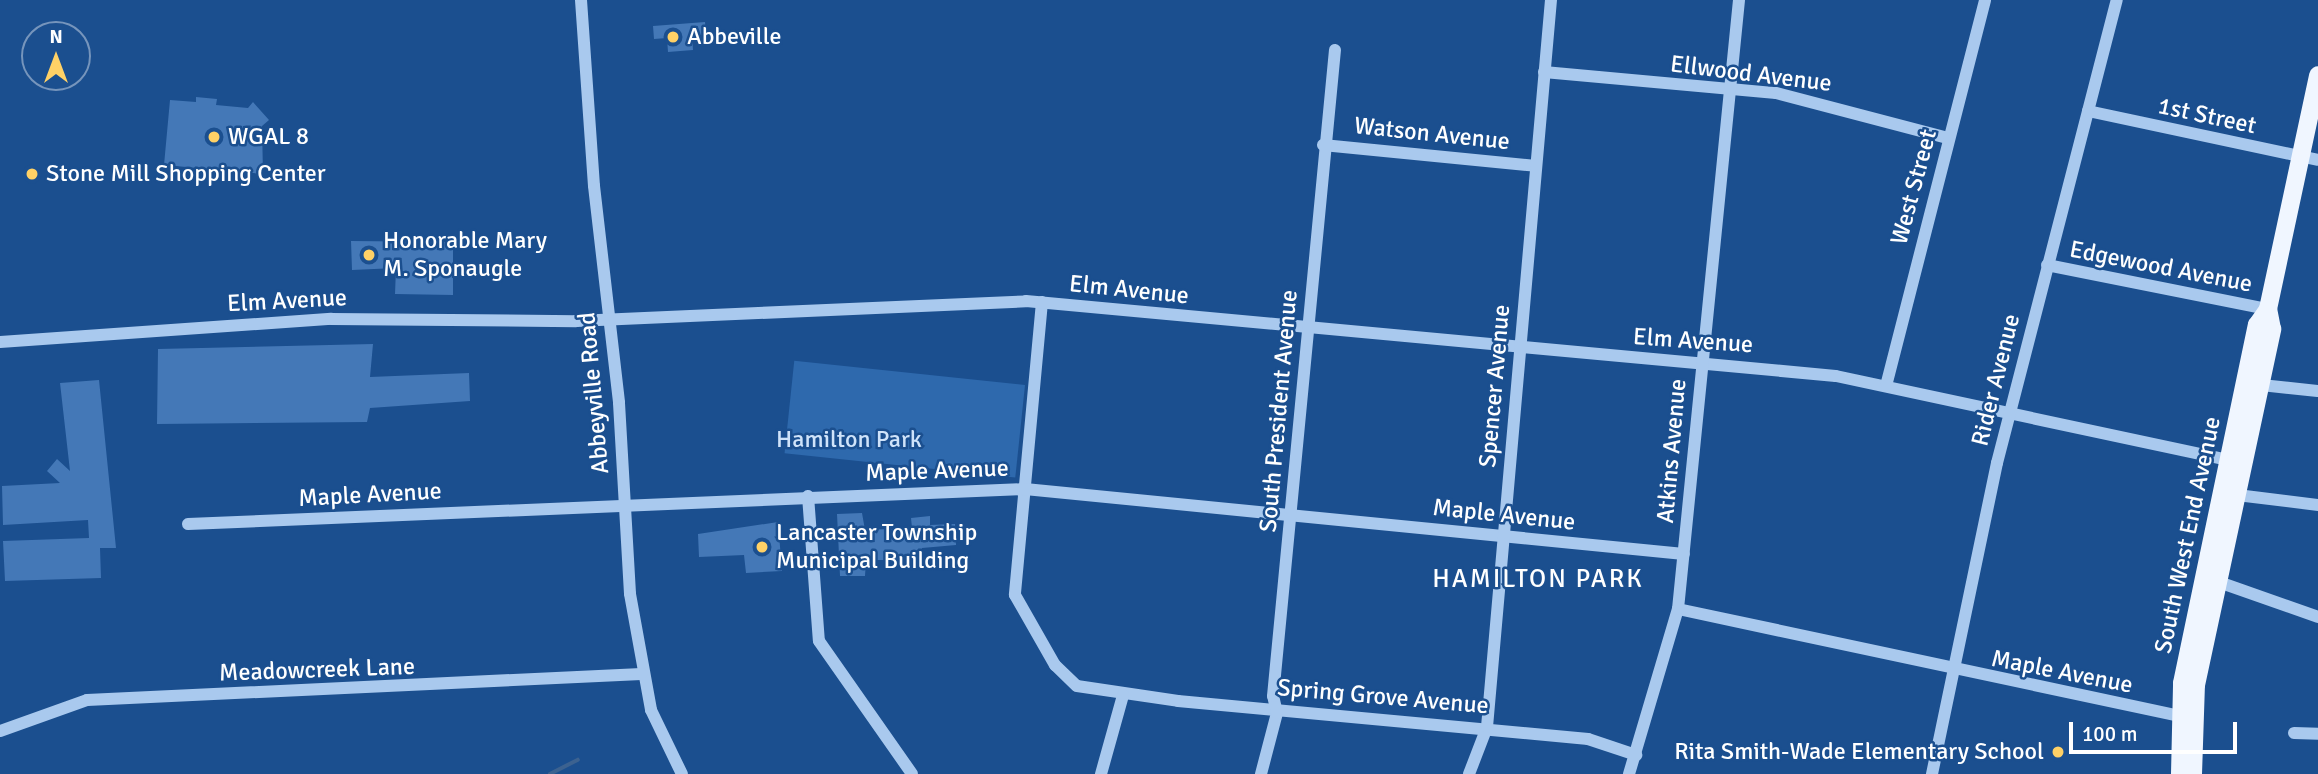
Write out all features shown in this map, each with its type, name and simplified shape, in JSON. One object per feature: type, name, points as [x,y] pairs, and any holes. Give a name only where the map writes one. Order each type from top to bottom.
[{"type":"main road","name":"South West End Avenue","points":[[2180,774],[2186,717],[2211,580],[2253,384],[2272,328],[2267,309],[2318,75]]},
{"type":"main road","name":"South West End Avenue","points":[[2211,580],[2237,495],[2236,462]]},
{"type":"main road","name":"South West End Avenue","points":[[2186,717],[2193,774]]},
{"type":"street","name":"Abbeyville Road","points":[[582,0],[642,674],[663,739],[681,774]]},
{"type":"street","name":"Spencer Avenue","points":[[1469,774],[1486,727],[1550,0]]},
{"type":"street","name":"Atkins Avenue","points":[[1629,774],[1678,609],[1726,89],[1738,0]]},
{"type":"street","name":"West Street","points":[[1886,386],[1985,0]]},
{"type":"street","name":"Rider Avenue","points":[[1932,774],[2009,412],[2117,0]]},
{"type":"street","name":"South President Avenue","points":[[1261,774],[1276,709],[1306,329],[1323,145],[1335,50]]},
{"type":"street","name":"Ellwood Avenue","points":[[1544,72],[1726,89],[1819,101],[1948,138]]},
{"type":"street","name":"1st Street","points":[[2088,111],[2318,160]]},
{"type":"street","name":"Watson Avenue","points":[[1323,145],[1536,166]]},
{"type":"street","name":"Edgewood Avenue","points":[[2046,265],[2267,309]]},
{"type":"street","name":"Elm Avenue","points":[[0,342],[331,319],[609,320],[1042,302],[1519,349],[1771,368],[1886,386],[2236,462]]},
{"type":"street","name":"Spring Grove Avenue","points":[[1042,302],[1017,604],[1070,680],[1085,690],[1123,695],[1486,727],[1602,741],[1636,755]]},
{"type":"street","points":[[2253,384],[2318,391]]},
{"type":"street","name":"Maple Avenue","points":[[188,524],[1025,489],[1291,513],[1684,555]]},
{"type":"street","points":[[2237,495],[2318,505]]},
{"type":"street","points":[[808,496],[819,641],[912,774]]},
{"type":"street","points":[[2211,580],[2318,618]]},
{"type":"street","name":"Maple Avenue","points":[[1678,609],[1953,671],[2186,717]]},
{"type":"street","name":"Meadowcreek Lane","points":[[0,731],[87,700],[642,674]]},
{"type":"street","points":[[1101,774],[1123,695]]},
{"type":"street","points":[[2294,733],[2318,734]]},
{"type":"green space","name":"Hamilton Park","points":[[794,361],[1025,385],[1015,477],[785,453]]},
{"type":"building","name":"Abbeville","points":[[705,22],[706,35],[692,36],[693,50],[668,52],[667,38],[654,39],[653,26]]},
{"type":"building","name":"WGAL 8","points":[[196,97],[217,99],[216,105],[248,108],[253,102],[269,120],[262,126],[263,174],[164,165],[170,100],[196,102]]},
{"type":"building","points":[[351,241],[453,242],[453,295],[395,294],[396,268],[352,270]]},
{"type":"building","points":[[373,344],[370,377],[469,373],[470,401],[370,408],[367,422],[157,424],[158,349]]},
{"type":"building","points":[[99,380],[116,548],[100,548],[101,578],[5,581],[3,541],[89,538],[88,520],[3,525],[2,486],[60,483],[47,471],[57,459],[70,471],[60,383]]},
{"type":"building","points":[[862,513],[865,530],[912,528],[911,518],[930,516],[930,525],[955,524],[956,545],[922,548],[921,560],[866,560],[865,576],[840,576],[837,514]]},
{"type":"building","points":[[778,522],[782,571],[746,573],[744,555],[699,557],[698,534]]},
{"type":"waterway","points":[[550,774],[578,760]]},
{"type":"place","name":"Abbeville","points":[[673,37]]},
{"type":"place","name":"WGAL 8","points":[[214,137]]},
{"type":"place","name":"Stone Mill Shopping Center","points":[[32,174]]},
{"type":"place","name":"Honorable Mary M. Sponaugle","points":[[369,255]]},
{"type":"place","name":"Lancaster Township Municipal Building","points":[[762,547]]},
{"type":"place","name":"Rita Smith-Wade Elementary School","points":[[2058,752]]},
{"type":"district","name":"HAMILTON PARK","points":[[1538,580]]}]
